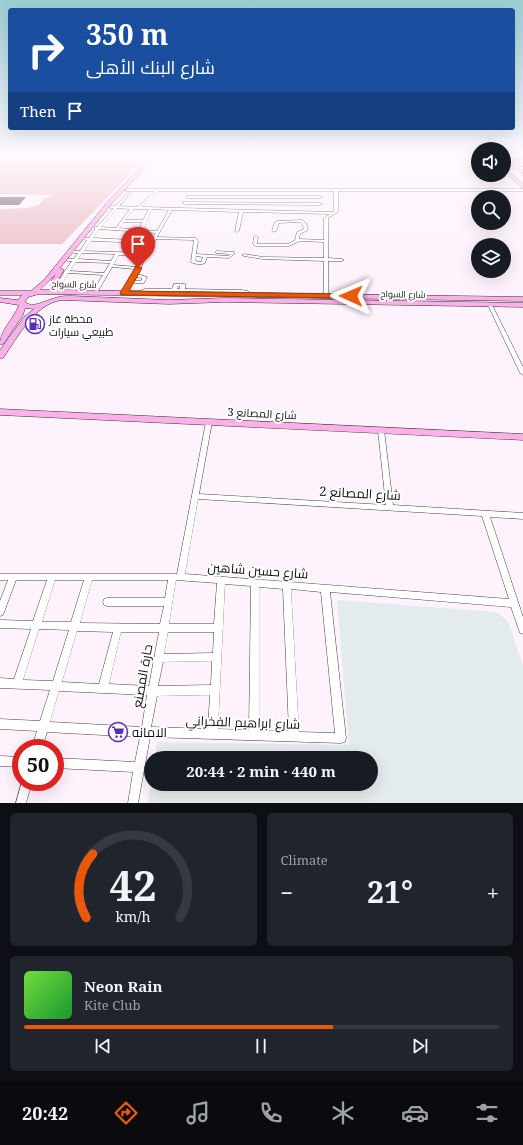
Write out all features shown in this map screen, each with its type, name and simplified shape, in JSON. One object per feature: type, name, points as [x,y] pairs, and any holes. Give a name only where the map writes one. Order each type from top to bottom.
[{"type":"main road","points":[[0,342],[19,315],[23,297],[33,293],[41,286],[117,194]]},
{"type":"main road","points":[[54,286],[55,280],[86,239],[125,194]]},
{"type":"main road","points":[[41,286],[54,286],[65,293]]},
{"type":"main road","name":"شارع السواح","points":[[0,293],[65,293],[96,290],[137,294],[523,299]]},
{"type":"main road","points":[[9,300],[15,297],[15,294]]},
{"type":"main road","points":[[162,294],[171,298],[172,300],[169,302]]},
{"type":"main road","points":[[190,294],[186,298],[197,302]]},
{"type":"main road","name":"شارع السواح","points":[[0,300],[9,300],[32,306],[44,305],[59,299],[71,298],[169,302],[228,300],[519,305]]},
{"type":"main road","points":[[476,298],[489,301],[492,303],[490,304]]},
{"type":"main road","points":[[506,299],[503,300],[519,305]]},
{"type":"main road","points":[[0,356],[29,317],[44,305]]},
{"type":"main road","points":[[19,315],[29,312],[31,313],[29,317]]},
{"type":"main road","name":"شارع المصانع 3","points":[[0,412],[523,437]]},
{"type":"street","points":[[139,208],[152,194]]},
{"type":"street","points":[[181,209],[190,194]]},
{"type":"street","points":[[305,213],[326,218],[336,212],[336,194]]},
{"type":"street","points":[[188,197],[320,197],[320,213]]},
{"type":"street","points":[[247,203],[248,197]]},
{"type":"street","points":[[264,197],[266,212]]},
{"type":"street","points":[[288,197],[288,203]]},
{"type":"street","points":[[185,203],[320,204]]},
{"type":"street","points":[[114,207],[334,213]]},
{"type":"street","points":[[117,229],[132,208]]},
{"type":"street","points":[[140,231],[151,208]]},
{"type":"street","points":[[124,293],[171,209]]},
{"type":"street","points":[[237,231],[241,211]]},
{"type":"street","points":[[326,218],[326,296]]},
{"type":"street","points":[[123,221],[145,221]]},
{"type":"street","points":[[274,231],[275,222],[304,222],[306,230],[298,233],[297,239],[299,240]]},
{"type":"street","points":[[95,228],[158,232]]},
{"type":"street","points":[[256,237],[256,245],[289,245],[299,240],[326,241]]},
{"type":"street","points":[[155,238],[194,239],[196,241],[193,262],[204,263],[206,256]]},
{"type":"street","points":[[86,239],[152,242]]},
{"type":"street","points":[[77,252],[146,254]]},
{"type":"street","points":[[194,256],[229,257],[233,253],[216,252]]},
{"type":"street","points":[[118,253],[112,264],[96,290],[63,284],[60,282],[71,260],[112,264],[138,268]]},
{"type":"street","points":[[244,255],[263,258],[342,260]]},
{"type":"street","points":[[66,272],[106,274]]},
{"type":"street","points":[[130,282],[141,282],[145,277],[134,275]]},
{"type":"street","points":[[137,294],[145,290],[182,290],[241,291],[246,292],[248,295]]},
{"type":"street","points":[[490,304],[523,374]]},
{"type":"street","name":"حارة المصنع","points":[[133,803],[168,602],[176,577],[195,496],[209,422]]},
{"type":"street","points":[[381,430],[390,507]]},
{"type":"street","name":"شارع المصانع 2","points":[[195,496],[523,516]]},
{"type":"street","points":[[484,514],[523,630]]},
{"type":"street","name":"شارع حسين شاهين","points":[[0,577],[176,577],[513,603]]},
{"type":"street","points":[[0,612],[13,578]]},
{"type":"street","points":[[17,684],[38,625],[52,578]]},
{"type":"street","points":[[40,739],[89,578]]},
{"type":"street","points":[[213,734],[221,581]]},
{"type":"street","points":[[254,735],[255,583]]},
{"type":"street","points":[[287,586],[294,736]]},
{"type":"street","name":"شارع ابراهيم الفخراني","points":[[0,724],[146,732],[341,738],[325,588]]},
{"type":"street","points":[[107,602],[168,602]]},
{"type":"street","points":[[0,624],[118,628],[219,628]]},
{"type":"street","points":[[103,688],[118,628]]},
{"type":"street","points":[[159,658],[217,657]]},
{"type":"street","points":[[0,683],[153,691],[215,690]]},
{"type":"street","points":[[0,761],[12,762]]},
{"type":"street","points":[[64,763],[140,767]]},
{"type":"street","points":[[21,803],[24,791]]},
{"type":"shaded area","points":[[25,194],[110,194],[62,244],[0,244],[0,209],[28,208],[39,205],[43,199],[53,195]]},
{"type":"shaded area","points":[[337,600],[497,612],[508,621],[523,666],[523,803],[148,803],[150,791],[378,791],[378,751],[156,751],[157,742],[349,745]]},
{"type":"building","points":[[0,197],[26,197],[19,205],[0,205]]},
{"type":"place","name":"محطة غاز طبيعي سيارات","points":[[35,324]]},
{"type":"place","name":"الامانه","points":[[118,732]]},
{"type":"route","points":[[138,268],[124,293],[351,296]]}]
